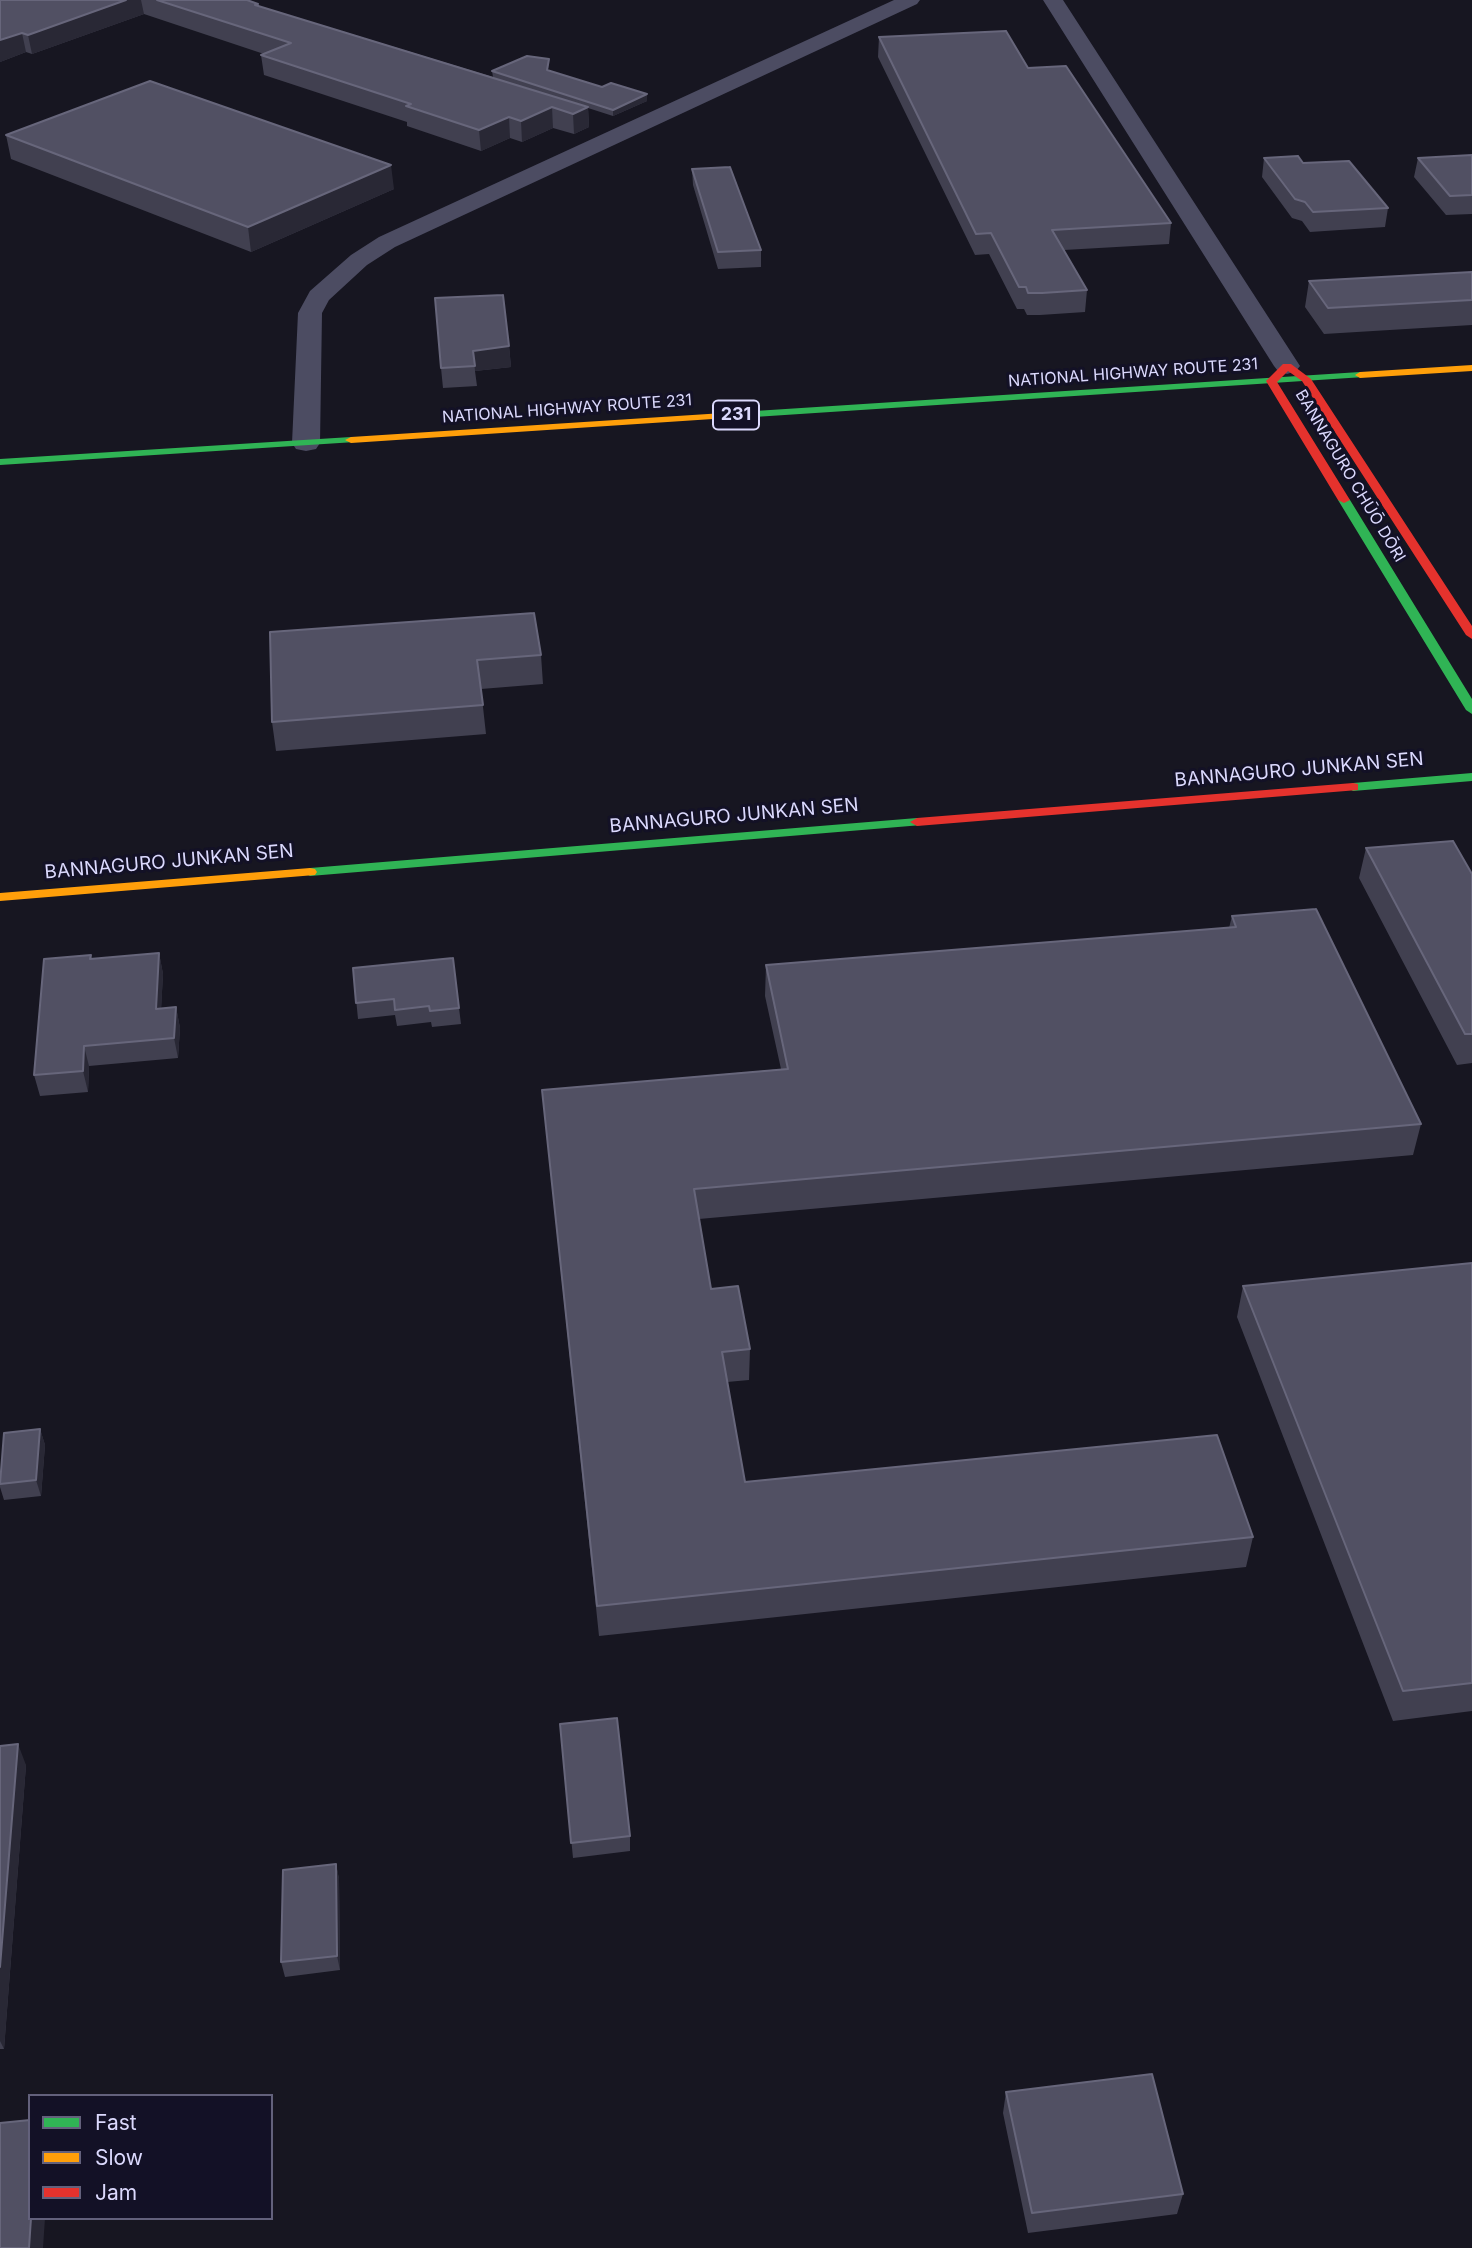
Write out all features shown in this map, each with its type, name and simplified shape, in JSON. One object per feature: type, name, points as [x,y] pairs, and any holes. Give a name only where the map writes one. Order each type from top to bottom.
[{"type":"main road","name":"NATIONAL HIGHWAY ROUTE 231","points":[[0,462],[305,430],[1279,373],[1472,353]]},
{"type":"main road","points":[[1306,379],[1472,368]]},
{"type":"main road","name":"NATIONAL HIGHWAY ROUTE 231","points":[[598,408],[1279,373]]},
{"type":"main road","name":"BANNAGURO CHŪŌ DŌRI","points":[[1279,373],[1306,379],[1472,635]]},
{"type":"main road","name":"BANNAGURO CHŪŌ DŌRI","points":[[1279,373],[1472,710]]},
{"type":"main road","name":"BANNAGURO JUNKAN SEN","points":[[0,897],[1472,778]]},
{"type":"street","points":[[305,430],[310,313],[319,296],[337,278],[387,242],[911,0]]},
{"type":"street","points":[[1053,0],[1279,373]]},
{"type":"street","points":[[603,122],[629,131]]},
{"type":"building","points":[[0,0],[126,0],[28,35],[22,33],[0,40]]},
{"type":"building","points":[[157,0],[247,0],[258,4],[255,5],[588,107],[573,114],[552,107],[521,121],[509,117],[479,130],[406,106],[411,104],[261,55],[291,43]]},
{"type":"building","points":[[1006,31],[1028,68],[1066,66],[1171,223],[1052,230],[1087,290],[1028,293],[1026,287],[1019,287],[991,233],[976,234],[879,37]]},
{"type":"building","points":[[527,56],[549,59],[547,70],[602,87],[611,83],[647,94],[613,110],[492,71]]},
{"type":"building","points":[[150,81],[391,165],[248,227],[6,135]]},
{"type":"building","points":[[1472,155],[1472,195],[1450,196],[1418,158]]},
{"type":"building","points":[[1298,156],[1303,163],[1349,161],[1388,208],[1313,212],[1305,202],[1295,199],[1264,158]]},
{"type":"building","points":[[730,167],[761,250],[718,252],[692,169]]},
{"type":"building","points":[[1472,272],[1472,300],[1328,308],[1309,281]]},
{"type":"building","points":[[503,295],[509,346],[473,351],[475,366],[441,368],[435,298]]},
{"type":"building","points":[[534,613],[541,655],[477,660],[483,705],[272,722],[270,632]]},
{"type":"building","points":[[1453,841],[1472,874],[1472,1034],[1465,1034],[1366,848]]},
{"type":"building","points":[[1316,909],[1421,1124],[694,1189],[711,1289],[738,1286],[750,1349],[722,1352],[745,1482],[1217,1435],[1253,1537],[597,1606],[542,1090],[788,1069],[766,965],[1236,927],[1232,916]]},
{"type":"building","points":[[159,953],[156,1009],[176,1007],[174,1038],[84,1046],[83,1071],[34,1075],[44,959],[91,955],[90,959]]},
{"type":"building","points":[[453,958],[459,1008],[430,1011],[429,1006],[395,1010],[394,999],[356,1003],[353,968]]},
{"type":"building","points":[[1472,1263],[1472,1683],[1403,1691],[1243,1286]]},
{"type":"building","points":[[40,1429],[36,1480],[0,1484],[4,1433]]},
{"type":"building","points":[[617,1718],[630,1836],[571,1843],[560,1724]]},
{"type":"building","points":[[18,1744],[0,1967],[0,1746]]},
{"type":"building","points":[[336,1864],[337,1956],[281,1962],[283,1870]]},
{"type":"building","points":[[1152,2074],[1183,2194],[1032,2213],[1006,2092]]},
{"type":"building","points":[[28,2120],[29,2248],[0,2248],[0,2123]]},
{"type":"traffic: fast","points":[[739,415],[1360,375]]},
{"type":"traffic: fast","points":[[0,462],[351,440]]},
{"type":"traffic: fast","points":[[1344,500],[1472,710]]},
{"type":"traffic: fast","points":[[1353,787],[1472,777]]},
{"type":"traffic: fast","points":[[310,872],[917,822]]},
{"type":"traffic: slow","points":[[1360,375],[1472,368]]},
{"type":"traffic: slow","points":[[351,440],[739,415]]},
{"type":"traffic: slow","points":[[0,897],[310,872]]},
{"type":"traffic: jam","points":[[1344,500],[1271,381],[1287,366],[1306,379],[1472,635]]},
{"type":"traffic: jam","points":[[917,822],[1353,787]]}]
